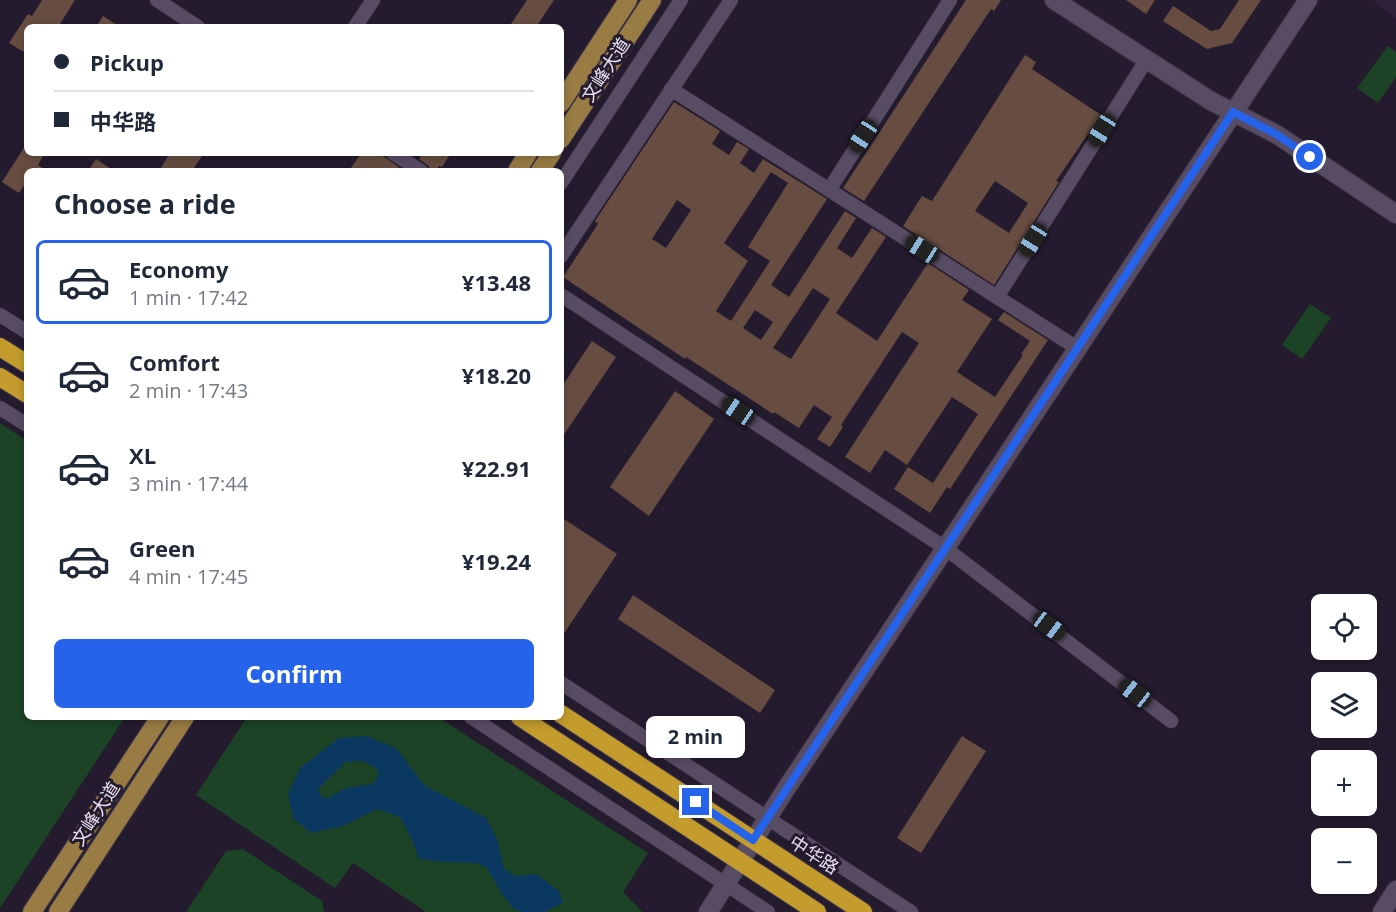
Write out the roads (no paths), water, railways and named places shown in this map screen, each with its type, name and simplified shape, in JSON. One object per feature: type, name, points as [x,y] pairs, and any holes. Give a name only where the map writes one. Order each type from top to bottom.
[{"type":"highway","points":[[0,347],[24,362]]},
{"type":"highway","points":[[0,377],[24,392]]},
{"type":"highway","name":"中华路","points":[[564,716],[863,912]]},
{"type":"highway","points":[[525,720],[817,912]]},
{"type":"main road","name":"文峰大道","points":[[564,98],[628,0]]},
{"type":"main road","name":"文峰大道","points":[[564,134],[652,0]]},
{"type":"main road","name":"文峰大道","points":[[32,912],[158,720]]},
{"type":"main road","name":"文峰大道","points":[[57,912],[182,720]]},
{"type":"street","points":[[157,0],[193,24]]},
{"type":"street","points":[[358,24],[373,0]]},
{"type":"street","points":[[564,178],[681,0]]},
{"type":"street","points":[[564,251],[731,0]]},
{"type":"street","points":[[828,190],[950,0]]},
{"type":"street","points":[[1054,0],[1211,100],[1276,134],[1396,213]]},
{"type":"street","points":[[708,912],[767,818],[1308,0]]},
{"type":"street","points":[[997,297],[1147,59]]},
{"type":"street","points":[[671,89],[1077,348]]},
{"type":"street","points":[[398,156],[416,168]]},
{"type":"street","points":[[564,297],[945,548],[1171,721]]},
{"type":"street","points":[[0,315],[24,330]]},
{"type":"street","points":[[0,408],[24,423]]},
{"type":"street","points":[[564,685],[911,912]]},
{"type":"street","points":[[476,720],[768,912]]},
{"type":"street","points":[[1382,912],[1396,890]]},
{"type":"water","points":[[367,736],[397,749],[424,785],[486,818],[497,839],[504,868],[515,876],[536,874],[559,891],[563,903],[544,912],[522,912],[514,909],[487,868],[478,863],[419,859],[400,817],[377,809],[343,826],[311,833],[293,818],[288,794],[300,768],[339,738]],"holes":[[[363,761],[375,767],[379,774],[374,783],[346,788],[330,798],[321,797],[318,789],[345,762]]]}]
